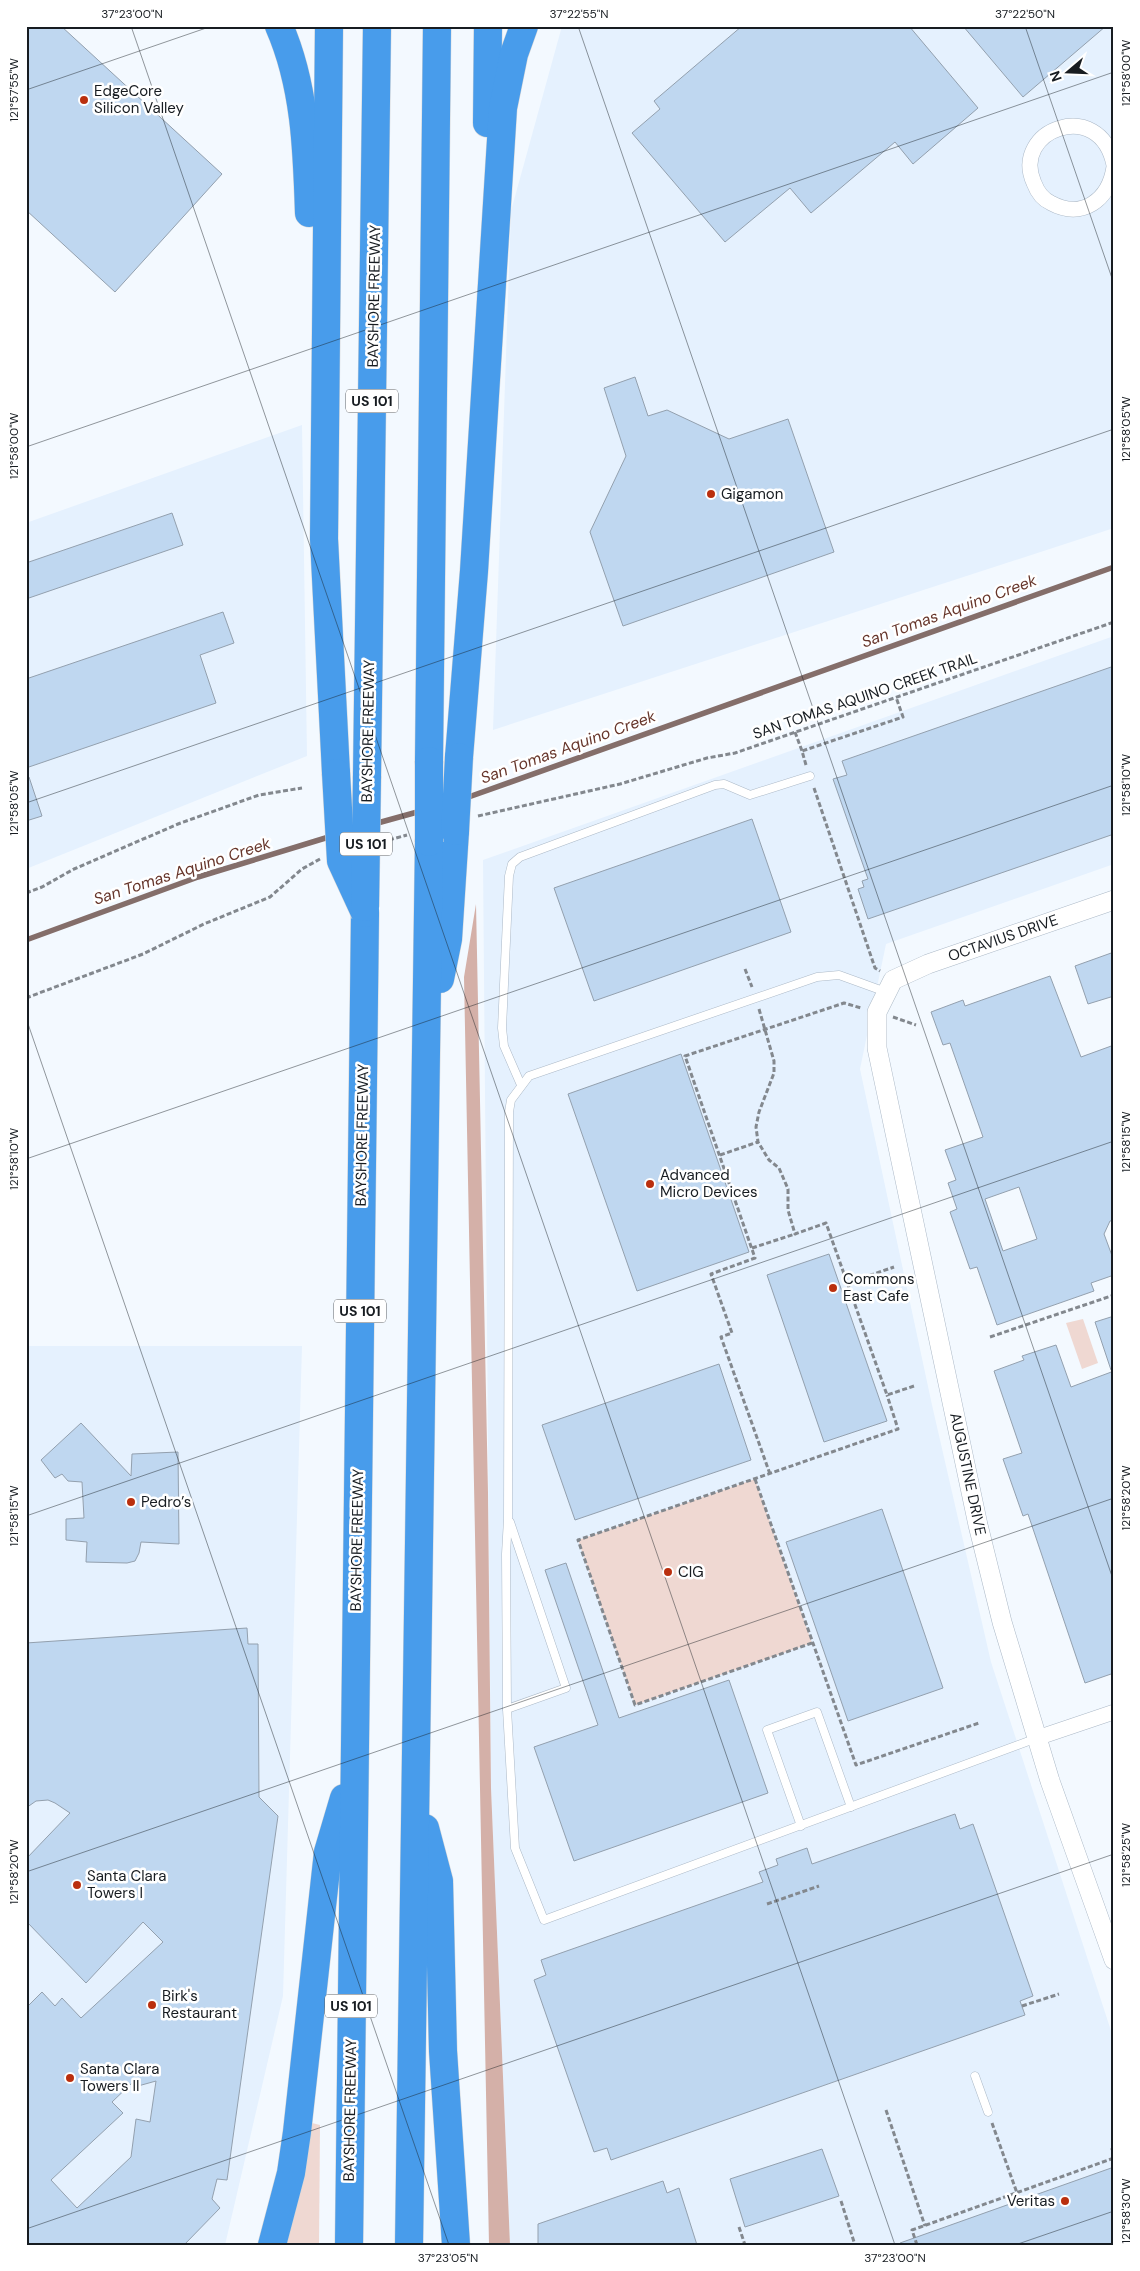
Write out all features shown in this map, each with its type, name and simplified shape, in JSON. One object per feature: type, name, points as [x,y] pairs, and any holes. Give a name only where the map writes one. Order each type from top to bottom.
[{"type":"highway","points":[[279,26],[296,72],[306,143],[316,492],[324,539]]},
{"type":"highway","points":[[329,26],[324,539],[341,861],[365,913]]},
{"type":"highway","name":"BAYSHORE FREEWAY","points":[[349,2245],[378,26]]},
{"type":"highway","points":[[409,2245],[429,842],[437,26]]},
{"type":"highway","points":[[487,352],[488,26]]},
{"type":"highway","points":[[426,1047],[448,939],[459,757],[474,571],[503,108],[514,54],[524,26]]},
{"type":"highway","points":[[272,2245],[291,2173],[297,2132],[328,1852],[354,1767]]},
{"type":"highway","points":[[416,1793],[438,1881],[443,2051],[456,2245]]},
{"type":"street","points":[[1080,126],[1094,131],[1104,140],[1113,159],[1112,179],[1106,192],[1097,201],[1085,207],[1071,209],[1058,207],[1046,200],[1037,190],[1031,177],[1030,163],[1034,150],[1042,138],[1053,129],[1060,127],[1080,126]]},
{"type":"street","name":"OCTAVIUS DRIVE","points":[[890,986],[928,964],[1114,900]]},
{"type":"street","name":"AUGUSTINE DRIVE","points":[[890,986],[877,1012],[878,1048],[978,1525],[1002,1622],[1037,1738],[1114,1960]]},
{"type":"street","points":[[1037,1738],[1114,1712]]},
{"type":"lane","points":[[521,1085],[504,1046],[502,1028],[509,876],[512,864],[520,857],[715,785],[724,784],[750,795],[810,776]]},
{"type":"lane","points":[[890,986],[839,975],[817,977],[529,1076],[511,1100],[509,1112],[508,1519],[506,1554],[508,1709],[515,1848],[544,1920],[1037,1738]]},
{"type":"lane","points":[[508,1519],[566,1688],[508,1709]]},
{"type":"lane","points":[[801,1826],[767,1730],[817,1712],[851,1807]]},
{"type":"lane","points":[[976,2076],[988,2112]]},
{"type":"path","name":"SAN TOMAS AQUINO CREEK TRAIL","points":[[620,784],[708,758],[735,753],[1114,622]]},
{"type":"path","points":[[802,752],[903,717],[896,697]]},
{"type":"path","points":[[795,732],[875,968],[890,986]]},
{"type":"path","points":[[26,893],[42,888],[74,868],[178,824],[259,795],[302,788]]},
{"type":"path","points":[[26,998],[143,954],[204,924]]},
{"type":"path","points":[[745,968],[772,1048],[774,1073],[758,1112],[756,1127],[758,1142],[769,1160],[779,1168],[788,1189],[788,1210],[795,1234]]},
{"type":"path","points":[[770,1474],[721,1337],[732,1333],[711,1274],[755,1258],[685,1056],[844,1003],[916,1025]]},
{"type":"path","points":[[720,1155],[758,1142]]},
{"type":"path","points":[[752,1248],[826,1223],[898,1429],[578,1540],[635,1705],[812,1643]]},
{"type":"path","points":[[848,1283],[894,1267]]},
{"type":"path","points":[[990,1337],[1114,1295]]},
{"type":"path","points":[[887,1395],[914,1386]]},
{"type":"path","points":[[755,1479],[856,1765],[978,1723]]},
{"type":"path","points":[[767,1904],[818,1886]]},
{"type":"path","points":[[1022,2006],[1059,1994]]},
{"type":"path","points":[[886,2110],[925,2226]]},
{"type":"path","points":[[988,2112],[1017,2193]]},
{"type":"path","points":[[1114,2148],[1112,2149],[1114,2154]]},
{"type":"path","points":[[917,2245],[912,2230],[1114,2158]]},
{"type":"path","points":[[841,2202],[855,2245]]},
{"type":"path","points":[[738,2227],[745,2245]]},
{"type":"shaded area","points":[[562,26],[1114,26],[1114,528],[493,730],[511,211]]},
{"type":"shaded area","points":[[302,425],[307,756],[26,869],[26,523]]},
{"type":"shaded area","points":[[1114,636],[1114,864],[886,944],[860,1069],[932,1405],[991,1662],[1114,2040],[1114,2245],[510,2245],[491,1788],[483,860]]},
{"type":"shaded area","points":[[476,904],[488,1493],[491,1788],[510,2245],[489,2245],[464,977]]},
{"type":"shaded area","points":[[1083,1319],[1098,1363],[1082,1369],[1066,1323]]},
{"type":"shaded area","points":[[26,1346],[302,1346],[283,1996],[225,2245],[26,2245]]},
{"type":"shaded area","points":[[755,1479],[812,1643],[635,1705],[578,1540]]},
{"type":"shaded area","points":[[312,2123],[320,2125],[319,2245],[286,2245]]},
{"type":"building","name":"EdgeCore Silicon Valley","points":[[26,26],[61,26],[222,174],[115,292],[26,210]]},
{"type":"building","points":[[742,26],[909,26],[978,108],[913,164],[895,142],[811,213],[790,188],[725,242],[632,133],[660,109],[654,101]]},
{"type":"building","points":[[963,26],[1106,26],[1023,97]]},
{"type":"building","name":"Gigamon","points":[[635,377],[648,416],[667,410],[729,439],[788,419],[834,552],[623,626],[590,532],[626,456],[604,388]]},
{"type":"building","points":[[172,513],[183,545],[26,599],[26,563]]},
{"type":"building","points":[[223,612],[234,643],[200,655],[216,703],[26,768],[26,679]]},
{"type":"building","points":[[1114,666],[1114,834],[868,919],[858,889],[864,887],[862,881],[868,879],[833,779],[847,775],[842,761]]},
{"type":"building","points":[[29,777],[42,816],[26,821],[26,778]]},
{"type":"building","points":[[752,819],[791,932],[594,1001],[554,888]]},
{"type":"building","points":[[1114,952],[1114,996],[1088,1004],[1075,966]]},
{"type":"building","points":[[1050,976],[1081,1057],[1114,1045],[1114,1220],[1110,1221],[1104,1234],[1114,1261],[1114,1275],[1091,1283],[1094,1291],[997,1325],[977,1267],[970,1269],[950,1212],[957,1209],[948,1183],[956,1180],[945,1150],[983,1137],[950,1043],[943,1045],[931,1012],[963,1000],[965,1006]],"holes":[[[1019,1187],[1037,1239],[1003,1251],[985,1199]]]},
{"type":"building","points":[[681,1054],[749,1252],[637,1291],[568,1094]]},
{"type":"building","points":[[829,1254],[887,1421],[824,1442],[767,1275]]},
{"type":"building","points":[[1114,1316],[1114,1369],[1111,1370],[1095,1322]]},
{"type":"building","points":[[1056,1345],[1071,1387],[1114,1371],[1114,1673],[1085,1683],[1028,1514],[1023,1516],[1003,1459],[1022,1453],[994,1371],[1024,1360],[1022,1356]]},
{"type":"building","points":[[719,1364],[751,1460],[575,1520],[542,1425]]},
{"type":"building","name":"Pedro’s","points":[[81,1423],[131,1476],[132,1454],[178,1452],[179,1544],[141,1542],[135,1561],[127,1563],[86,1562],[87,1542],[66,1540],[66,1519],[84,1518],[82,1482],[68,1481],[62,1474],[55,1478],[41,1460]]},
{"type":"building","points":[[882,1509],[943,1688],[848,1721],[786,1542]]},
{"type":"building","points":[[566,1563],[619,1718],[729,1680],[768,1793],[574,1861],[534,1747],[598,1725],[545,1570]]},
{"type":"building","points":[[247,1628],[248,1644],[258,1644],[259,1797],[278,1816],[227,2180],[217,2179],[212,2199],[220,2208],[184,2245],[26,2245],[26,2008],[42,1992],[55,2006],[62,1998],[81,2018],[163,1942],[143,1922],[86,1983],[26,1921],[26,1859],[70,1813],[48,1800],[36,1801],[26,1808],[26,1643]],"holes":[[[134,2081],[138,2086],[156,2081],[150,2122],[136,2119],[131,2157],[77,2208],[51,2180],[123,2113],[112,2102]]]},
{"type":"building","points":[[955,1814],[960,1829],[973,1824],[1033,1996],[1020,2001],[1025,2015],[611,2160],[607,2148],[594,2152],[534,1980],[546,1975],[541,1960],[763,1882],[759,1872],[778,1865],[776,1859],[807,1848],[812,1864]]},
{"type":"building","points":[[822,2149],[839,2196],[745,2227],[730,2179]]},
{"type":"building","name":"Veritas","points":[[1114,2167],[1114,2245],[900,2245],[900,2243]]},
{"type":"building","points":[[663,2181],[667,2193],[679,2188],[697,2245],[538,2245],[538,2224]]},
{"type":"waterway","name":"San Tomas Aquino Creek","points":[[463,799],[1114,567]]},
{"type":"waterway","name":"San Tomas Aquino Creek","points":[[374,824],[421,811]]},
{"type":"waterway","name":"San Tomas Aquino Creek","points":[[26,940],[198,877],[332,836]]},
{"type":"place","name":"EdgeCore Silicon Valley","points":[[84,100]]},
{"type":"place","name":"Gigamon","points":[[711,494]]},
{"type":"place","name":"Advanced Micro Devices","points":[[650,1184]]},
{"type":"place","name":"Commons East Cafe","points":[[833,1288]]},
{"type":"place","name":"Pedro’s","points":[[131,1502]]},
{"type":"place","name":"CIG","points":[[668,1572]]},
{"type":"place","name":"Santa Clara Towers I","points":[[77,1885]]},
{"type":"place","name":"Birk's Restaurant","points":[[152,2005]]},
{"type":"place","name":"Santa Clara Towers II","points":[[70,2078]]},
{"type":"place","name":"Veritas","points":[[1065,2201]]}]
